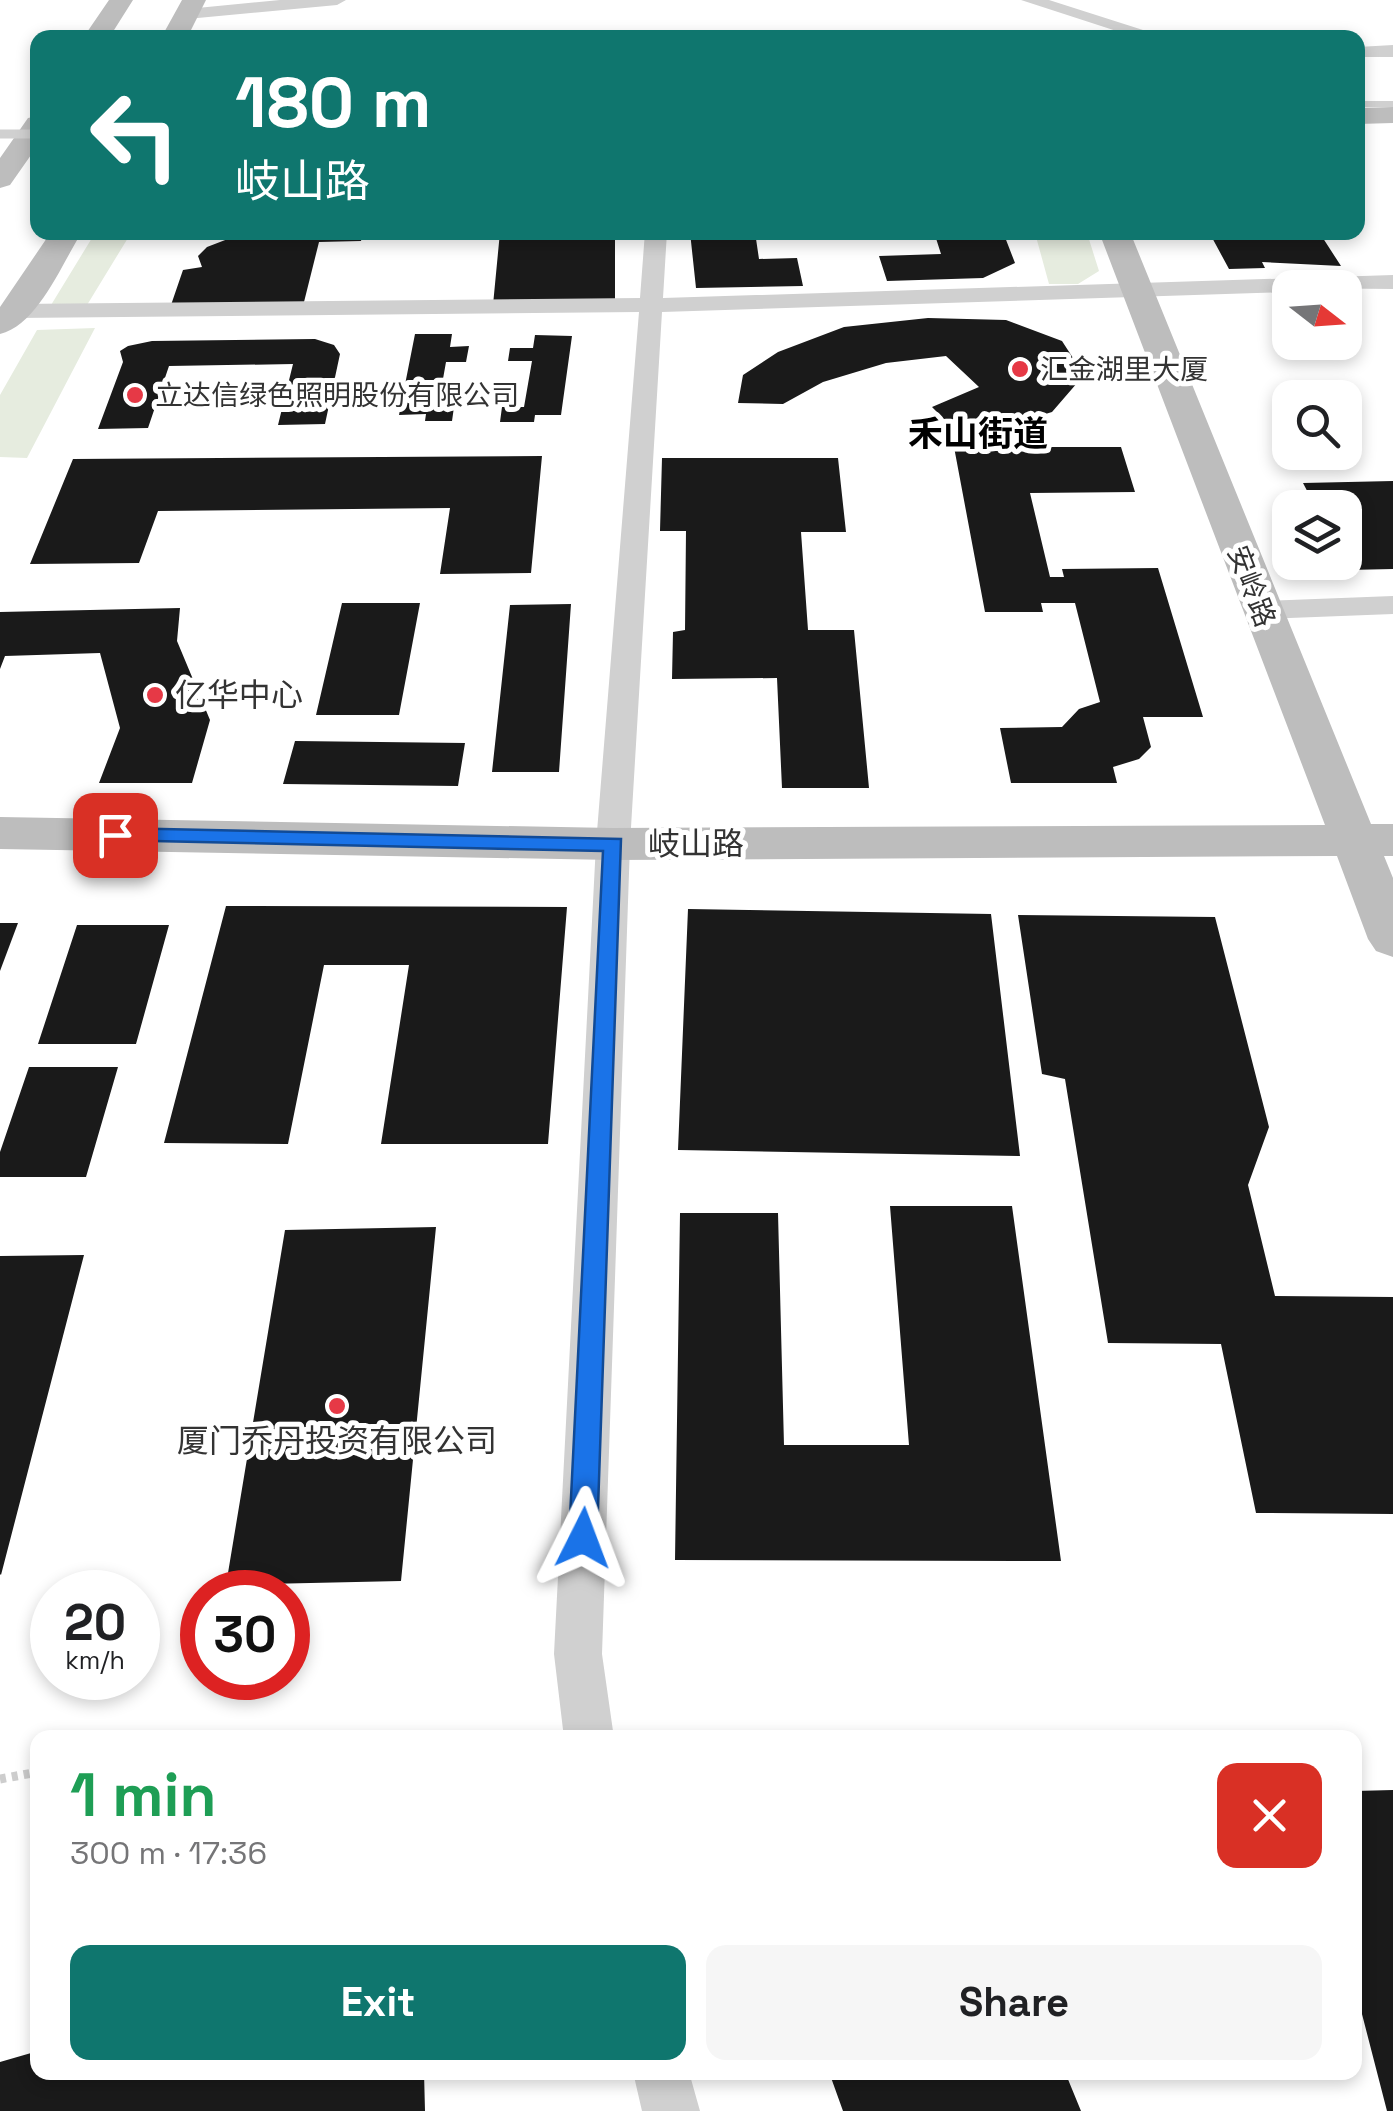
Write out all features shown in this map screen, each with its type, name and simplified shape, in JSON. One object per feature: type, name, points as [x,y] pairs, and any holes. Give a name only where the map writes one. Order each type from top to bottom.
[{"type":"main road","points":[[101,30],[121,0]]},
{"type":"main road","points":[[178,30],[190,7]]},
{"type":"main road","points":[[1365,73],[1393,94]]},
{"type":"main road","points":[[1365,116],[1393,115]]},
{"type":"main road","points":[[0,124],[30,124]]},
{"type":"main road","points":[[0,179],[19,144]]},
{"type":"main road","points":[[8,318],[62,240]]},
{"type":"main road","name":"安岭路","points":[[1117,240],[1261,610],[1372,841],[1393,939]]},
{"type":"main road","name":"岐山路","points":[[0,833],[614,844],[1372,841]]},
{"type":"street","points":[[190,7],[337,0]]},
{"type":"street","points":[[1030,0],[1132,30]]},
{"type":"street","points":[[1365,66],[1393,51]]},
{"type":"street","points":[[587,1730],[578,1654],[614,844],[655,240]]},
{"type":"street","points":[[8,318],[651,305],[1393,282]]},
{"type":"street","points":[[1261,610],[1393,605]]},
{"type":"street","points":[[662,2080],[672,2111]]},
{"type":"lane","points":[[1365,104],[1393,104]]},
{"type":"path","points":[[0,1779],[30,1773]]},
{"type":"shaded area","points":[[91,240],[127,240],[84,310],[48,310]]},
{"type":"shaded area","points":[[1037,240],[1089,240],[1099,271],[1078,284],[1049,284]]},
{"type":"shaded area","points":[[95,328],[27,458],[0,457],[0,395],[37,330]]},
{"type":"building","points":[[225,240],[361,240],[319,242],[304,302],[171,305],[183,270],[202,267],[198,256],[207,247]]},
{"type":"building","points":[[499,240],[615,240],[615,303],[493,305]]},
{"type":"building","points":[[691,240],[756,240],[759,259],[797,258],[803,286],[696,288]]},
{"type":"building","points":[[937,240],[1006,240],[1015,263],[983,278],[887,281],[879,256],[941,254]]},
{"type":"building","points":[[1213,240],[1324,240],[1341,266],[1262,262],[1265,268],[1229,269]]},
{"type":"building","name":"汇金湖里大厦","points":[[928,318],[1006,320],[1062,341],[1084,375],[1052,412],[1016,423],[992,414],[964,424],[947,422],[932,407],[979,387],[946,356],[886,363],[823,382],[783,404],[738,403],[743,375],[778,352],[844,327]]},
{"type":"building","points":[[415,334],[452,334],[450,347],[469,346],[466,362],[446,362],[438,407],[454,407],[452,421],[425,421],[426,414],[399,415]]},
{"type":"building","points":[[535,335],[572,336],[561,415],[535,415],[534,422],[500,422],[502,407],[524,407],[532,361],[508,361],[510,348],[533,348]]},
{"type":"building","name":"立达信绿色照明股份有限公司","points":[[315,339],[334,345],[340,354],[325,424],[278,425],[293,364],[169,366],[148,428],[98,429],[123,362],[120,351],[128,346],[152,341]]},
{"type":"building","points":[[954,447],[1121,447],[1135,492],[1030,493],[1050,577],[1064,577],[1062,569],[1158,568],[1203,717],[1143,717],[1151,747],[1139,759],[1113,767],[1117,783],[1011,783],[1000,728],[1062,727],[1079,709],[1100,702],[1075,603],[1041,603],[1043,612],[985,612]]},
{"type":"building","points":[[542,456],[531,573],[440,574],[450,508],[158,511],[139,563],[30,564],[73,459]]},
{"type":"building","points":[[662,458],[838,458],[846,532],[801,532],[808,630],[854,630],[869,788],[782,788],[777,678],[672,679],[673,632],[685,630],[686,531],[660,531]]},
{"type":"building","points":[[1393,481],[1393,569],[1362,570],[1362,490],[1307,490],[1303,483]]},
{"type":"building","points":[[342,603],[420,603],[399,715],[316,715]]},
{"type":"building","points":[[571,604],[559,772],[492,772],[510,605]]},
{"type":"building","name":"亿华中心","points":[[180,608],[177,641],[210,720],[192,783],[99,783],[120,728],[100,653],[5,656],[0,669],[0,612]]},
{"type":"building","points":[[295,741],[465,743],[458,786],[283,784]]},
{"type":"building","points":[[226,906],[567,907],[548,1144],[381,1144],[409,965],[324,965],[288,1144],[164,1143]]},
{"type":"building","points":[[688,909],[991,914],[1020,1156],[678,1150]]},
{"type":"building","points":[[1018,915],[1215,917],[1269,1127],[1248,1185],[1275,1296],[1393,1297],[1393,1514],[1256,1513],[1221,1344],[1108,1343],[1065,1079],[1042,1074]]},
{"type":"building","points":[[0,923],[18,923],[0,971]]},
{"type":"building","points":[[77,925],[169,925],[136,1044],[38,1044]]},
{"type":"building","points":[[29,1067],[118,1067],[86,1177],[0,1177],[0,1152]]},
{"type":"building","points":[[890,1206],[1012,1206],[1061,1561],[675,1560],[680,1213],[778,1213],[784,1445],[909,1445]]},
{"type":"building","name":"厦门乔丹投资有限公司","points":[[436,1227],[401,1581],[310,1583],[310,1570],[228,1570],[285,1230]]},
{"type":"building","points":[[84,1255],[1,1575],[0,1256]]},
{"type":"building","points":[[1393,1790],[1393,2111],[1387,2111],[1362,2014],[1362,1791]]},
{"type":"building","points":[[30,2053],[30,2080],[424,2080],[425,2111],[0,2111],[0,2062]]},
{"type":"building","points":[[832,2080],[1068,2080],[1081,2111],[843,2111]]},
{"type":"place","name":"汇金湖里大厦","points":[[1020,369]]},
{"type":"place","name":"立达信绿色照明股份有限公司","points":[[135,395]]},
{"type":"place","name":"亿华中心","points":[[155,695]]},
{"type":"place","name":"厦门乔丹投资有限公司","points":[[337,1406]]},
{"type":"district","name":"禾山街道","points":[[978,434]]},
{"type":"route","points":[[115,835],[614,844],[583,1538]]}]
